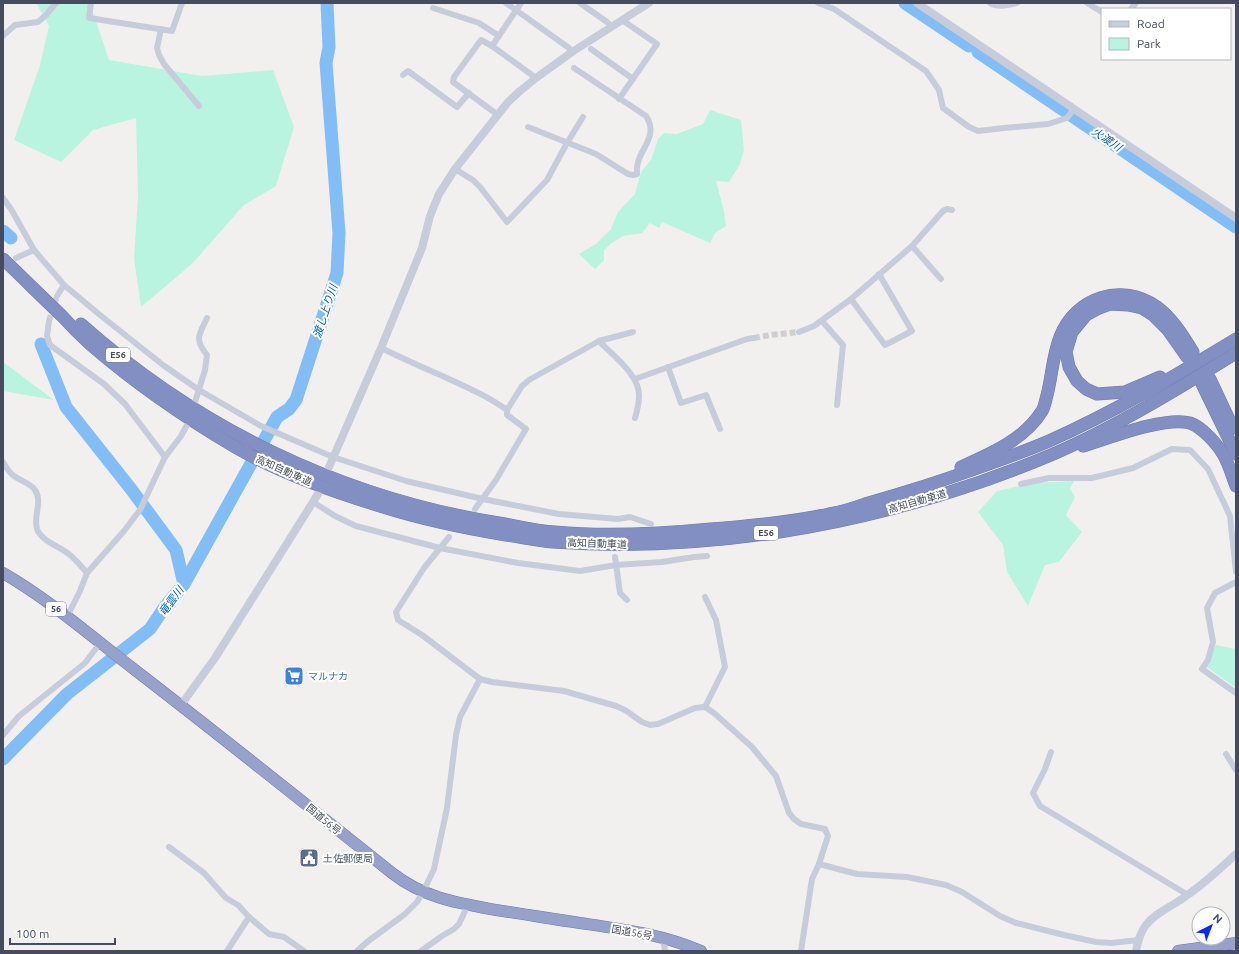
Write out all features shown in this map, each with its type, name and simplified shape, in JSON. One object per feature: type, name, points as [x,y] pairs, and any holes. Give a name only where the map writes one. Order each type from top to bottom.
[{"type":"highway","name":"高知自動車道","points":[[3,255],[96,338],[144,375],[200,413],[270,465],[353,498],[414,517],[468,529],[550,542],[626,545],[688,542],[739,537],[835,523],[908,505],[979,483],[1053,454],[1103,430],[1159,399],[1236,353]]},
{"type":"highway","name":"高知自動車道","points":[[3,259],[90,344],[139,383],[194,422],[241,443],[277,455],[357,488],[416,506],[470,519],[553,532],[627,535],[665,533],[738,527],[832,514],[974,470],[1049,441],[1152,389],[1236,339]]},
{"type":"highway","points":[[832,514],[950,472],[992,454],[1028,428],[1043,410],[1060,337],[1068,320],[1078,309],[1092,300],[1104,296],[1119,294],[1141,298],[1169,317],[1182,334],[1190,354],[1168,330],[1142,308],[1128,305],[1110,304],[1086,315],[1072,332],[1066,352],[1069,367],[1077,381],[1086,389],[1097,394],[1125,392],[1207,356]]},
{"type":"highway","points":[[1236,438],[1206,381],[1236,454]]},
{"type":"highway","points":[[1053,454],[1082,447],[1152,425],[1173,422],[1190,424],[1205,432],[1223,454],[1236,486]]},
{"type":"highway","name":"国道56号","points":[[3,573],[67,617],[181,705],[403,882],[437,897],[468,905],[553,920],[640,932],[663,938],[700,951]]},
{"type":"highway","points":[[1178,951],[1236,943]]},
{"type":"street","points":[[3,36],[15,25],[38,22],[56,3]]},
{"type":"street","points":[[91,3],[89,18],[172,31],[182,3]]},
{"type":"street","points":[[506,3],[569,48],[572,52]]},
{"type":"street","points":[[492,46],[521,3]]},
{"type":"street","points":[[580,3],[611,26]]},
{"type":"street","points":[[329,467],[381,348],[422,248],[430,216],[439,194],[455,169],[508,102],[536,78],[611,26],[649,3]]},
{"type":"street","points":[[818,3],[834,9],[926,71],[939,90],[943,108],[978,132],[1048,124],[1067,118],[1074,109]]},
{"type":"street","points":[[917,3],[1236,218]]},
{"type":"street","points":[[990,3],[993,5],[1002,6],[1017,3]]},
{"type":"street","points":[[1087,3],[1101,11]]},
{"type":"street","points":[[433,8],[479,23],[499,36]]},
{"type":"street","points":[[619,99],[657,44],[622,20]]},
{"type":"street","points":[[161,29],[157,48],[158,55],[199,106]]},
{"type":"street","points":[[498,115],[453,82],[454,77],[481,40],[492,46],[536,78]]},
{"type":"street","points":[[590,49],[633,79]]},
{"type":"street","points":[[528,127],[596,154],[628,174],[633,176],[637,174],[636,168],[638,160],[651,136],[649,121],[646,116],[574,68]]},
{"type":"street","points":[[404,76],[408,72],[457,107],[469,93]]},
{"type":"street","points":[[455,169],[473,180],[480,187],[507,222],[547,180],[583,117]]},
{"type":"street","points":[[3,198],[11,209],[34,250],[64,285],[163,365],[199,390],[261,426],[333,457],[406,481],[483,499],[560,514],[617,522],[630,517],[651,524]]},
{"type":"street","points":[[799,332],[822,321],[851,299],[912,246],[942,211],[947,209],[952,210]]},
{"type":"street","points":[[912,246],[941,279]]},
{"type":"street","points":[[16,258],[34,250]]},
{"type":"street","points":[[851,299],[885,345],[912,331],[880,274]]},
{"type":"street","points":[[57,296],[64,285]]},
{"type":"street","points":[[195,402],[206,370],[207,355],[200,346],[199,335],[207,318]]},
{"type":"street","points":[[49,321],[47,336],[50,345],[104,384],[125,404],[166,457]]},
{"type":"street","points":[[822,321],[843,345],[837,405]]},
{"type":"street","points":[[507,410],[522,386],[529,380],[599,341],[633,332]]},
{"type":"street","points":[[635,379],[747,339],[754,338]]},
{"type":"street","points":[[599,341],[635,379],[639,389],[636,418]]},
{"type":"street","points":[[381,348],[494,400],[507,410],[507,414],[526,429],[496,480],[475,509]]},
{"type":"street","points":[[668,367],[681,403],[706,395],[720,429]]},
{"type":"street","points":[[67,617],[87,573],[124,531],[140,510],[166,457],[187,425]]},
{"type":"street","points":[[1021,484],[1049,478],[1092,478],[1133,468],[1172,449],[1190,450],[1208,469],[1230,516],[1236,572]]},
{"type":"street","points":[[3,462],[13,476],[29,484],[35,491],[39,502],[35,522],[37,530],[42,537],[60,547],[70,555],[87,573]]},
{"type":"street","points":[[181,705],[215,658],[318,494]]},
{"type":"street","points":[[313,502],[335,516],[356,526],[440,548],[518,563],[580,571],[616,565],[662,562],[707,556]]},
{"type":"street","points":[[449,537],[424,568],[396,612],[398,620],[422,635],[480,679],[564,692],[621,708],[642,722],[650,725],[658,724],[695,708],[705,707],[714,713],[752,747],[776,776],[789,813],[794,820],[801,824],[825,829],[828,836],[820,864],[812,879],[801,951]]},
{"type":"street","points":[[615,557],[620,593],[627,600]]},
{"type":"street","points":[[1236,582],[1215,593],[1207,608],[1213,642],[1208,660],[1202,669],[1236,693]]},
{"type":"street","points":[[705,597],[716,620],[724,667],[705,707]]},
{"type":"street","points":[[3,735],[19,716],[104,646]]},
{"type":"street","points":[[357,951],[405,914],[417,902],[434,869],[447,808],[456,735],[460,716],[480,679]]},
{"type":"street","points":[[1051,752],[1045,769],[1033,793],[1040,806],[1188,895]]},
{"type":"street","points":[[1226,754],[1236,770]]},
{"type":"street","points":[[169,847],[204,873],[226,898],[238,905],[249,917],[269,934],[284,937],[304,951]]},
{"type":"street","points":[[1136,951],[1138,940],[1145,926],[1157,915],[1188,895],[1236,854]]},
{"type":"street","points":[[820,864],[857,874],[908,877],[946,885],[962,892],[1000,916],[1016,923],[1064,935],[1112,944],[1138,940]]},
{"type":"street","points":[[421,951],[454,929],[459,924],[468,905]]},
{"type":"street","points":[[227,951],[249,917]]},
{"type":"street","points":[[663,938],[666,951]]},
{"type":"green space","points":[[36,3],[90,3],[109,60],[202,76],[273,70],[294,127],[276,186],[243,206],[193,263],[141,307],[134,259],[138,196],[136,118],[93,130],[61,162],[14,140],[40,65],[49,26]]},
{"type":"green space","points":[[710,110],[741,120],[744,150],[740,164],[729,182],[716,181],[724,211],[726,226],[715,233],[710,243],[662,222],[659,228],[650,223],[642,233],[623,236],[612,243],[604,250],[604,260],[595,269],[579,254],[596,244],[611,229],[618,212],[635,194],[641,172],[651,160],[658,139],[664,133],[677,134],[703,124]]},
{"type":"green space","points":[[3,362],[54,400],[3,391]]},
{"type":"green space","points":[[1074,481],[1070,489],[1075,497],[1066,515],[1082,532],[1059,562],[1045,565],[1028,606],[1007,572],[1003,545],[978,512],[997,491],[1034,483]]},
{"type":"green space","points":[[1216,645],[1236,649],[1236,688],[1207,667]]},
{"type":"waterway","name":"渡し上り川","points":[[3,759],[67,694],[150,629],[164,608],[184,584],[277,417],[289,409],[296,400],[337,273],[339,233],[326,63],[329,47],[327,3]]},
{"type":"waterway","name":"火渡川","points":[[905,3],[969,46]]},
{"type":"waterway","name":"火渡川","points":[[978,52],[1236,227]]},
{"type":"waterway","name":"竜雲川","points":[[3,231],[11,238]]},
{"type":"waterway","name":"竜雲川","points":[[41,344],[66,407],[131,489],[176,550],[184,584]]},
{"type":"tunnel","points":[[49,321],[57,296]]},
{"type":"tunnel","points":[[754,338],[799,332]]},
{"type":"place","name":"マルナカ","points":[[294,676]]},
{"type":"place","name":"土佐郵便局","points":[[309,858]]}]
